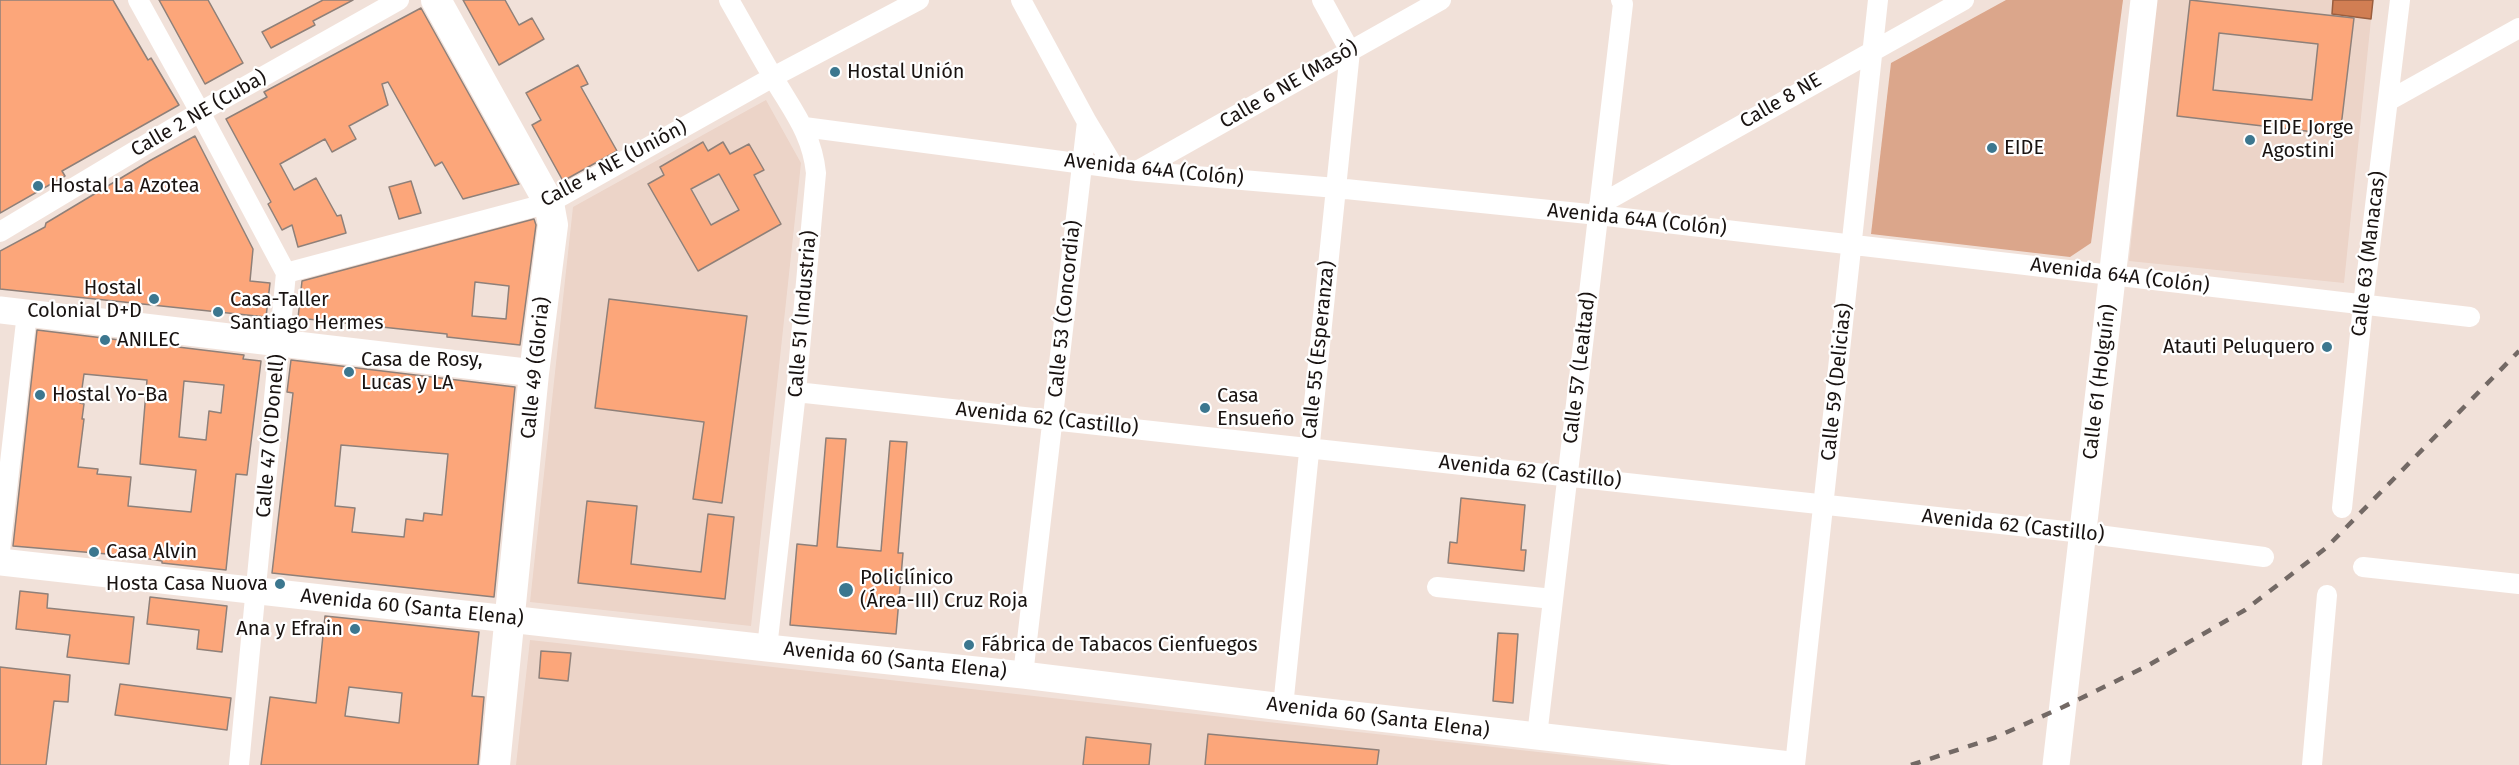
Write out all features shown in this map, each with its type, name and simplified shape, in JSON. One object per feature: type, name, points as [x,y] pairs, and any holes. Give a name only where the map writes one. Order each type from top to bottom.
[{"type":"main road","name":"Calle 49 (Gloria)","points":[[436,0],[549,203],[553,225],[534,373],[495,765]]},
{"type":"street","points":[[138,0],[286,273]]},
{"type":"street","name":"Calle 2 NE (Cuba)","points":[[0,232],[200,112],[399,0]]},
{"type":"street","name":"Calle 51 (Industria)","points":[[729,0],[804,127],[814,154],[816,173],[796,392],[767,648]]},
{"type":"street","name":"Calle 4 NE (Unión)","points":[[286,273],[549,203],[773,77],[919,0]]},
{"type":"street","points":[[1021,0],[1087,122],[1114,166]]},
{"type":"street","points":[[1322,0],[1350,51]]},
{"type":"street","name":"Calle 6 NE (Masó)","points":[[1137,171],[1440,0]]},
{"type":"street","name":"Calle 57 (Lealtad)","points":[[1537,736],[1623,4],[1621,0]]},
{"type":"street","name":"Calle 59 (Delicias)","points":[[1795,765],[1878,0]]},
{"type":"street","name":"Calle 8 NE","points":[[1599,210],[1873,49],[1964,0]]},
{"type":"street","name":"Calle 61 (Holguín)","points":[[2056,765],[2144,0]]},
{"type":"street","name":"Calle 63 (Manacas)","points":[[2342,508],[2363,304],[2400,0]]},
{"type":"street","points":[[2388,101],[2519,28]]},
{"type":"street","name":"Calle 55 (Esperanza)","points":[[1283,707],[1350,51]]},
{"type":"street","name":"Calle 53 (Concordia)","points":[[1023,675],[1087,122]]},
{"type":"street","name":"Avenida 64A (Colón)","points":[[804,127],[1114,166],[1137,171],[1599,210],[1851,245],[2470,317]]},
{"type":"street","name":"Calle 47 (O'Donell)","points":[[239,765],[286,273]]},
{"type":"street","points":[[0,310],[534,373]]},
{"type":"street","points":[[0,551],[27,314]]},
{"type":"street","name":"Avenida 62 (Castillo)","points":[[796,392],[2083,533],[2264,557]]},
{"type":"street","name":"Avenida 60 (Santa Elena)","points":[[0,562],[1023,675],[1790,765]]},
{"type":"street","points":[[2363,567],[2519,584]]},
{"type":"street","points":[[1437,587],[1553,599]]},
{"type":"street","points":[[2312,765],[2327,596]]},
{"type":"shaded area","name":"EIDE","points":[[2006,0],[2123,0],[2091,243],[2070,257],[1871,234],[1891,63]]},
{"type":"shaded area","name":"EIDE Jorge Agostini","points":[[2156,0],[2373,0],[2344,283],[2129,261]]},
{"type":"shaded area","points":[[2333,0],[2373,0],[2371,19],[2332,14]]},
{"type":"shaded area","points":[[766,100],[801,163],[751,626],[530,602],[573,207]]},
{"type":"shaded area","points":[[530,640],[1655,765],[516,765]]},
{"type":"building","points":[[0,0],[113,0],[148,60],[151,58],[179,105],[62,171],[65,176],[0,213]]},
{"type":"building","points":[[159,0],[208,0],[243,63],[205,84]]},
{"type":"building","points":[[323,0],[353,0],[313,21],[315,25],[271,48],[262,32]]},
{"type":"building","points":[[463,0],[505,0],[519,25],[532,18],[544,39],[499,65]]},
{"type":"building","points":[[2190,0],[2354,18],[2340,135],[2177,116]],"holes":[[[2219,33],[2318,44],[2312,100],[2213,90]]]},
{"type":"building","points":[[421,8],[519,184],[463,199],[442,162],[435,166],[388,82],[382,84],[388,105],[349,126],[356,139],[332,152],[325,139],[280,164],[294,190],[316,178],[337,216],[341,215],[346,233],[298,247],[292,225],[282,230],[268,204],[271,202],[226,119],[267,97],[264,92]]},
{"type":"building","points":[[578,65],[588,84],[581,87],[617,151],[563,181],[532,125],[541,120],[526,93]]},
{"type":"building","points":[[195,136],[253,249],[250,281],[270,283],[266,317],[0,289],[0,251],[45,227],[46,223]]},
{"type":"building","points":[[703,142],[708,151],[723,142],[730,154],[749,144],[764,170],[754,175],[781,224],[698,271],[648,184],[664,175],[660,167]],"holes":[[[719,174],[739,210],[711,225],[691,189]]]},
{"type":"building","points":[[411,181],[421,213],[399,219],[389,187]]},
{"type":"building","points":[[534,219],[536,225],[520,345],[447,337],[447,334],[298,318],[302,281]],"holes":[[[475,282],[509,286],[506,319],[472,316]]]},
{"type":"building","points":[[609,299],[747,316],[722,503],[693,499],[704,422],[595,408]]},
{"type":"building","points":[[37,330],[244,355],[243,359],[261,361],[247,475],[236,474],[226,570],[162,563],[162,561],[131,556],[13,546]],"holes":[[[84,374],[147,380],[140,464],[196,470],[191,512],[128,506],[131,477],[97,474],[98,469],[78,467],[84,419],[82,419],[84,404],[80,403]],[[184,381],[224,385],[221,413],[209,411],[206,440],[179,437]]]},
{"type":"building","points":[[291,360],[515,387],[494,597],[272,573],[293,393],[287,392]],"holes":[[[341,445],[448,454],[442,515],[424,513],[423,521],[406,519],[404,537],[352,532],[355,508],[335,506]]]},
{"type":"building","points":[[826,438],[846,439],[837,547],[881,551],[890,441],[907,442],[898,553],[903,553],[896,634],[790,625],[797,544],[817,546]]},
{"type":"building","points":[[1461,498],[1525,505],[1521,550],[1526,550],[1524,571],[1448,563],[1450,542],[1457,543]]},
{"type":"building","points":[[587,501],[637,506],[631,564],[701,572],[708,514],[734,517],[725,599],[578,583]]},
{"type":"building","points":[[20,591],[48,594],[47,608],[134,617],[129,664],[67,657],[70,635],[16,629]]},
{"type":"building","points":[[150,597],[227,606],[222,652],[197,649],[199,630],[147,624]]},
{"type":"building","points":[[325,616],[479,632],[472,696],[484,697],[478,765],[261,765],[270,697],[316,703]],"holes":[[[349,687],[402,693],[399,723],[345,716]]]},
{"type":"building","points":[[1498,633],[1518,634],[1513,703],[1493,701]]},
{"type":"building","points":[[541,651],[571,653],[568,681],[539,678]]},
{"type":"building","points":[[0,667],[70,675],[68,702],[54,701],[46,765],[0,765]]},
{"type":"building","points":[[120,684],[231,698],[227,730],[115,715]]},
{"type":"building","points":[[1208,734],[1379,750],[1377,765],[1205,765]]},
{"type":"building","points":[[1086,737],[1151,744],[1149,765],[1083,765]]},
{"type":"railway","points":[[1911,765],[1994,738],[2063,707],[2147,666],[2245,610],[2326,548],[2519,351]]},
{"type":"place","name":"Hostal Unión","points":[[835,72]]},
{"type":"place","name":"EIDE Jorge Agostini","points":[[2250,140]]},
{"type":"place","name":"EIDE","points":[[1992,148]]},
{"type":"place","name":"Hostal La Azotea","points":[[38,186]]},
{"type":"place","name":"Hostal Colonial D+D","points":[[154,299]]},
{"type":"place","name":"Casa-Taller Santiago Hermes","points":[[218,312]]},
{"type":"place","name":"ANILEC","points":[[105,340]]},
{"type":"place","name":"Atauti Peluquero","points":[[2327,347]]},
{"type":"place","name":"Casa de Rosy, Lucas y LA","points":[[349,372]]},
{"type":"place","name":"Hostal Yo-Ba","points":[[40,395]]},
{"type":"place","name":"Casa Ensueño","points":[[1205,408]]},
{"type":"place","name":"Casa Alvin","points":[[94,552]]},
{"type":"place","name":"Hosta Casa Nuova","points":[[280,584]]},
{"type":"place","name":"Policlínico (Área-III) Cruz Roja","points":[[846,590]]},
{"type":"place","name":"Ana y Efrain","points":[[355,629]]},
{"type":"place","name":"Fábrica de Tabacos Cienfuegos","points":[[969,645]]}]
